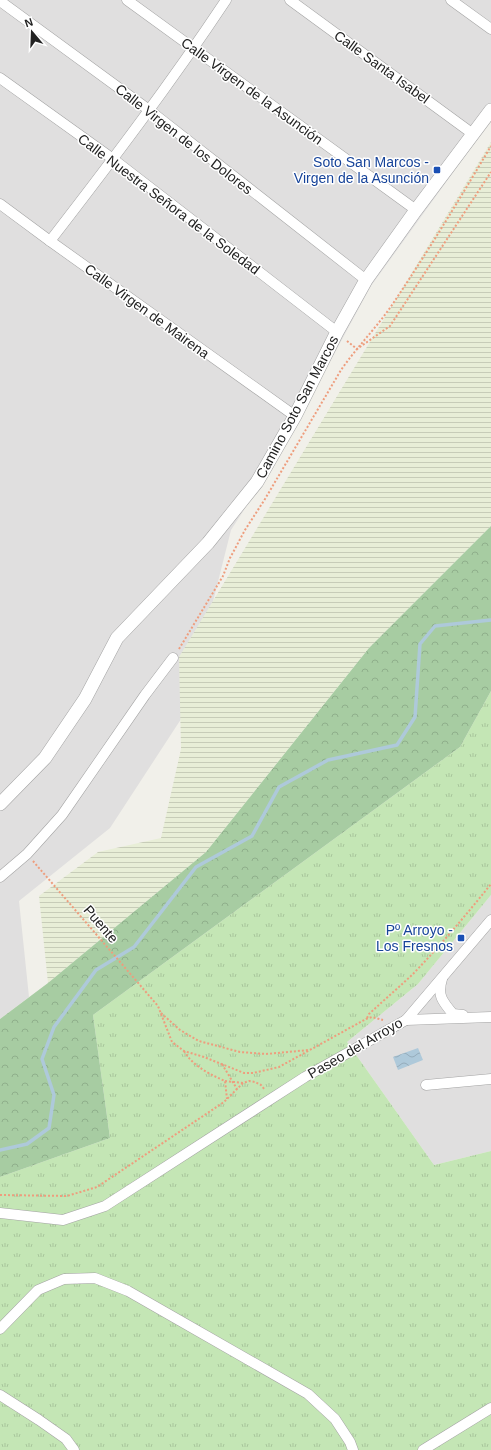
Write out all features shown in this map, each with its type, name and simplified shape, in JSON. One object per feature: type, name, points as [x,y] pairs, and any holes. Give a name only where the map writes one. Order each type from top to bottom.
[{"type":"street","name":"Calle Virgen de la Asunción","points":[[127,0],[416,210]]},
{"type":"street","points":[[50,241],[113,160],[194,48],[226,0]]},
{"type":"street","name":"Calle Santa Isabel","points":[[290,0],[473,134]]},
{"type":"street","points":[[451,0],[491,29]]},
{"type":"street","name":"Calle Virgen de los Dolores","points":[[0,1],[149,110],[366,280]]},
{"type":"street","name":"Calle Nuestra Señora de la Soledad","points":[[0,78],[113,160],[337,332]]},
{"type":"street","name":"Camino Soto San Marcos","points":[[0,804],[45,758],[85,699],[117,638],[208,543],[257,482],[295,416],[337,332],[366,280],[491,110]]},
{"type":"street","name":"Calle Virgen de Mairena","points":[[0,204],[295,416]]},
{"type":"street","points":[[0,877],[27,854],[62,815],[145,695],[173,658]]},
{"type":"street","name":"Paseo del Arroyo","points":[[0,1213],[63,1220],[105,1206],[305,1077],[406,1020],[491,920]]},
{"type":"street","points":[[442,977],[439,989],[442,1001],[453,1014],[476,1018]]},
{"type":"street","points":[[406,1020],[491,1017]]},
{"type":"street","points":[[426,1085],[491,1079]]},
{"type":"street","points":[[0,1329],[38,1290],[64,1279],[95,1278],[128,1291],[308,1394],[335,1419],[350,1442],[353,1450]]},
{"type":"street","points":[[0,1395],[66,1439],[74,1450]]},
{"type":"street","points":[[423,1450],[491,1408]]},
{"type":"path","points":[[173,658],[223,576],[230,558],[245,530],[342,370],[392,306],[448,219],[491,146]]},
{"type":"path","points":[[357,349],[390,326],[491,172]]},
{"type":"path","points":[[337,332],[357,349]]},
{"type":"path","name":"Puente","points":[[29,856],[158,1006],[160,1012]]},
{"type":"path","points":[[366,1019],[369,1014],[411,975],[470,910],[491,884]]},
{"type":"path","points":[[160,1012],[172,1042],[184,1051],[244,1073],[253,1073],[279,1068],[366,1019],[372,1017],[386,1020]]},
{"type":"path","points":[[160,1012],[180,1030],[199,1041],[240,1052],[266,1054],[310,1050]]},
{"type":"path","points":[[184,1051],[189,1059],[207,1073],[225,1081],[243,1083],[250,1081],[255,1082],[261,1085],[273,1098]]},
{"type":"path","points":[[222,1064],[237,1089]]},
{"type":"path","points":[[225,1081],[227,1099]]},
{"type":"path","points":[[0,1195],[67,1196],[97,1187],[227,1099],[243,1083]]},
{"type":"shaded area","points":[[0,0],[491,0],[491,120],[371,286],[277,459],[231,530],[185,713],[110,828],[19,901],[29,997],[0,1019]]},
{"type":"shaded area","points":[[491,895],[491,1151],[434,1165],[347,1042],[418,984]]},
{"type":"green space","points":[[491,142],[491,526],[369,648],[206,852],[48,983],[39,896],[98,852],[161,838],[181,749],[179,657]]},
{"type":"green space","points":[[491,526],[491,691],[460,747],[93,1015],[110,1138],[0,1177],[0,1019],[48,983],[206,852],[369,648]]},
{"type":"green space","points":[[491,691],[491,895],[418,984],[347,1042],[434,1165],[491,1151],[491,1450],[0,1450],[0,1177],[110,1138],[93,1015],[460,747]]},
{"type":"water","points":[[418,1048],[423,1060],[398,1070],[393,1057]]},
{"type":"waterway","points":[[0,1150],[27,1144],[49,1128],[54,1095],[42,1059],[54,1027],[96,970],[134,947],[196,867],[252,836],[279,787],[328,760],[397,745],[415,717],[420,644],[435,626],[491,620]]},
{"type":"place","name":"Soto San Marcos - Virgen de la Asunción","points":[[437,170]]},
{"type":"place","name":"Pº Arroyo - Los Fresnos","points":[[461,938]]}]
